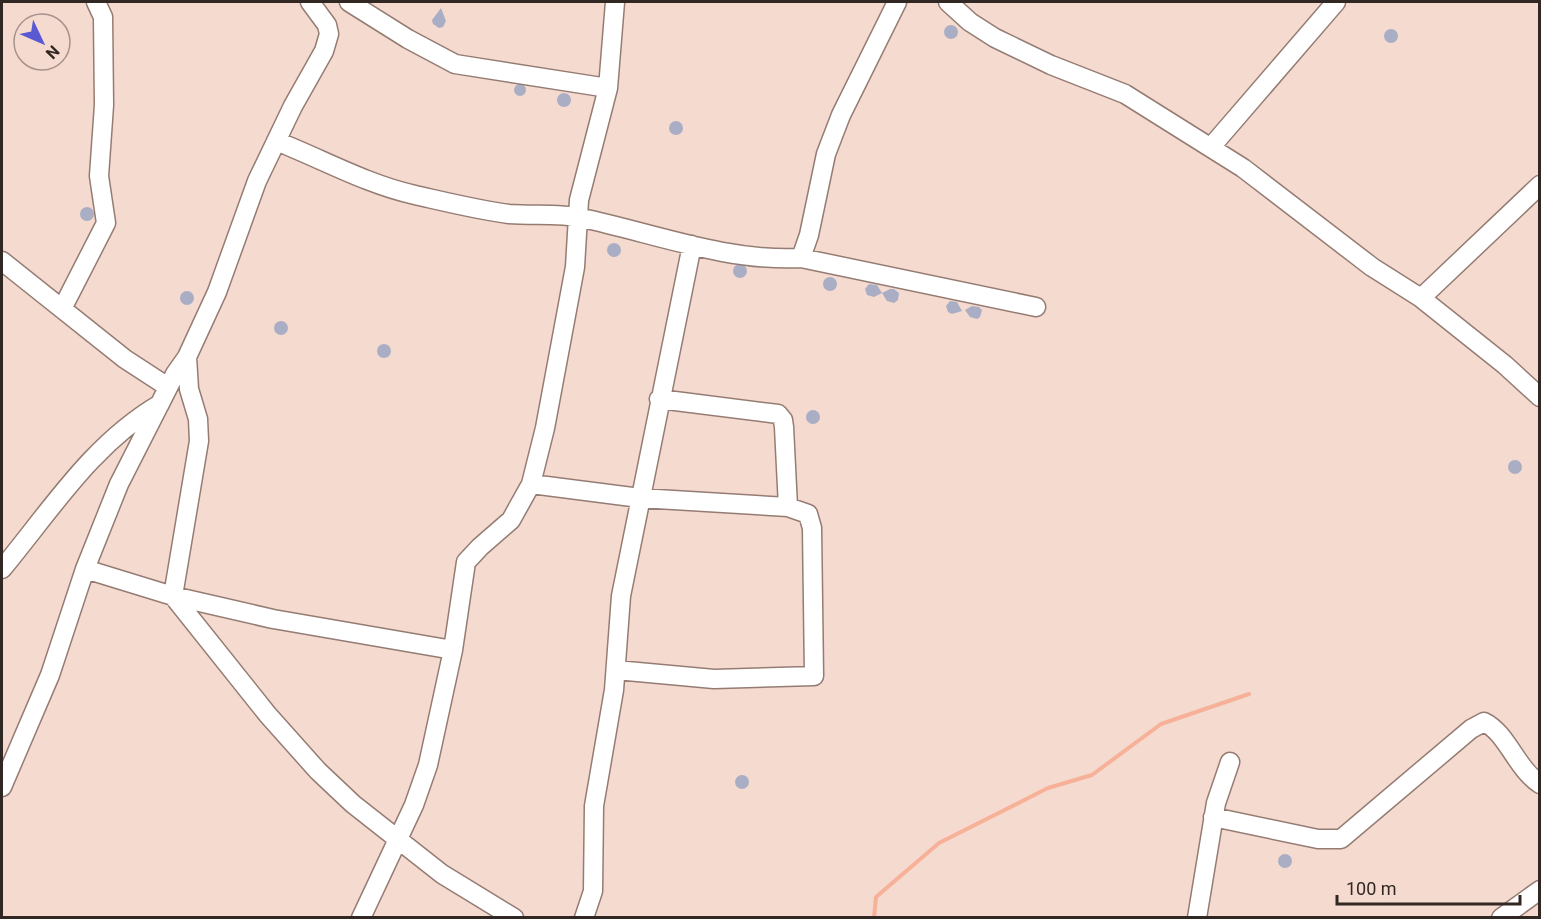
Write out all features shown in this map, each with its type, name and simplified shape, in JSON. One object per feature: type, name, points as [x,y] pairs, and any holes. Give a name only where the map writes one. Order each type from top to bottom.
[{"type":"street","points":[[62,309],[106,223],[99,176],[104,105],[104,17],[96,2]]},
{"type":"street","points":[[348,2],[428,51],[455,64],[608,88]]},
{"type":"street","points":[[361,918],[398,841],[428,765],[453,650],[466,562],[511,520],[531,484],[545,428],[575,267],[579,200],[608,88],[615,2]]},
{"type":"street","points":[[801,258],[809,235],[826,154],[841,115],[897,2]]},
{"type":"street","points":[[948,2],[970,22],[995,38],[1041,60],[1125,94],[1243,168],[1372,267],[1421,298],[1505,365],[1539,397]]},
{"type":"street","points":[[1211,147],[1336,2]]},
{"type":"street","points":[[2,787],[50,675],[85,569],[119,484],[168,387],[187,357],[217,292],[240,234],[257,181],[324,51],[328,34],[320,6]]},
{"type":"street","points":[[276,141],[349,174],[415,195],[508,213],[579,217],[692,245],[751,256],[801,258],[1036,306]]},
{"type":"street","points":[[1421,298],[1539,185]]},
{"type":"street","points":[[584,918],[593,891],[594,806],[611,716],[621,596],[659,399],[692,245]]},
{"type":"street","points":[[2,261],[125,359],[168,387]]},
{"type":"street","points":[[187,357],[189,389],[198,419],[199,434],[173,596],[268,715],[318,771],[398,841],[476,896],[514,918]]},
{"type":"street","points":[[659,399],[778,414],[783,420],[784,427],[788,507]]},
{"type":"street","points":[[2,569],[78,473],[107,443],[140,416],[160,404]]},
{"type":"street","points":[[531,484],[640,498],[788,507],[804,510],[811,519],[814,676],[714,679],[616,670]]},
{"type":"street","points":[[85,569],[173,596],[273,619],[453,650]]},
{"type":"street","points":[[1213,817],[1318,839],[1341,839],[1472,729],[1484,722],[1496,730],[1526,773],[1539,784]]},
{"type":"street","points":[[1197,918],[1213,817],[1230,762]]},
{"type":"street","points":[[1501,918],[1539,890]]},
{"type":"building","points":[[441,8],[446,21],[443,27],[439,28],[433,24],[432,20]]},
{"type":"building","points":[[951,25],[956,27],[958,32],[956,37],[951,39],[946,37],[944,32],[946,27]]},
{"type":"building","points":[[1391,29],[1396,31],[1398,36],[1396,41],[1391,43],[1386,41],[1384,36],[1386,31]]},
{"type":"building","points":[[522,84],[526,90],[522,96],[518,96],[514,88]]},
{"type":"building","points":[[561,93],[567,93],[571,100],[567,107],[561,107],[557,103],[557,97]]},
{"type":"building","points":[[676,121],[681,123],[683,128],[681,133],[676,135],[671,133],[669,128],[671,123]]},
{"type":"building","points":[[87,207],[92,209],[94,214],[92,219],[87,221],[82,219],[80,214],[82,209]]},
{"type":"building","points":[[614,243],[619,245],[621,250],[619,255],[614,257],[609,255],[607,250],[609,245]]},
{"type":"building","points":[[740,264],[745,266],[747,271],[745,276],[740,278],[735,276],[733,271],[735,266]]},
{"type":"building","points":[[830,277],[835,279],[837,284],[835,289],[830,291],[825,289],[823,284],[825,279]]},
{"type":"building","points":[[869,284],[877,285],[882,293],[874,297],[867,295],[865,289]]},
{"type":"building","points":[[890,289],[899,293],[898,300],[894,303],[887,301],[882,293]]},
{"type":"building","points":[[187,291],[192,293],[194,298],[192,303],[187,305],[182,303],[180,298],[182,293]]},
{"type":"building","points":[[950,301],[957,302],[962,311],[952,314],[948,312],[946,306]]},
{"type":"building","points":[[972,306],[982,310],[977,319],[970,317],[965,310]]},
{"type":"building","points":[[281,321],[286,323],[288,328],[286,333],[281,335],[276,333],[274,328],[276,323]]},
{"type":"building","points":[[384,344],[389,346],[391,351],[389,356],[384,358],[379,356],[377,351],[379,346]]},
{"type":"building","points":[[813,410],[818,412],[820,417],[818,422],[813,424],[808,422],[806,417],[808,412]]},
{"type":"building","points":[[1515,460],[1520,462],[1522,467],[1520,472],[1515,474],[1510,472],[1508,467],[1510,462]]},
{"type":"building","points":[[742,775],[747,777],[749,782],[747,787],[742,789],[737,787],[735,782],[737,777]]},
{"type":"building","points":[[1285,854],[1290,856],[1292,861],[1290,866],[1285,868],[1280,866],[1278,861],[1280,856]]},
{"type":"waterway","points":[[874,918],[876,897],[939,843],[1048,788],[1092,775],[1161,724],[1249,694]]}]
